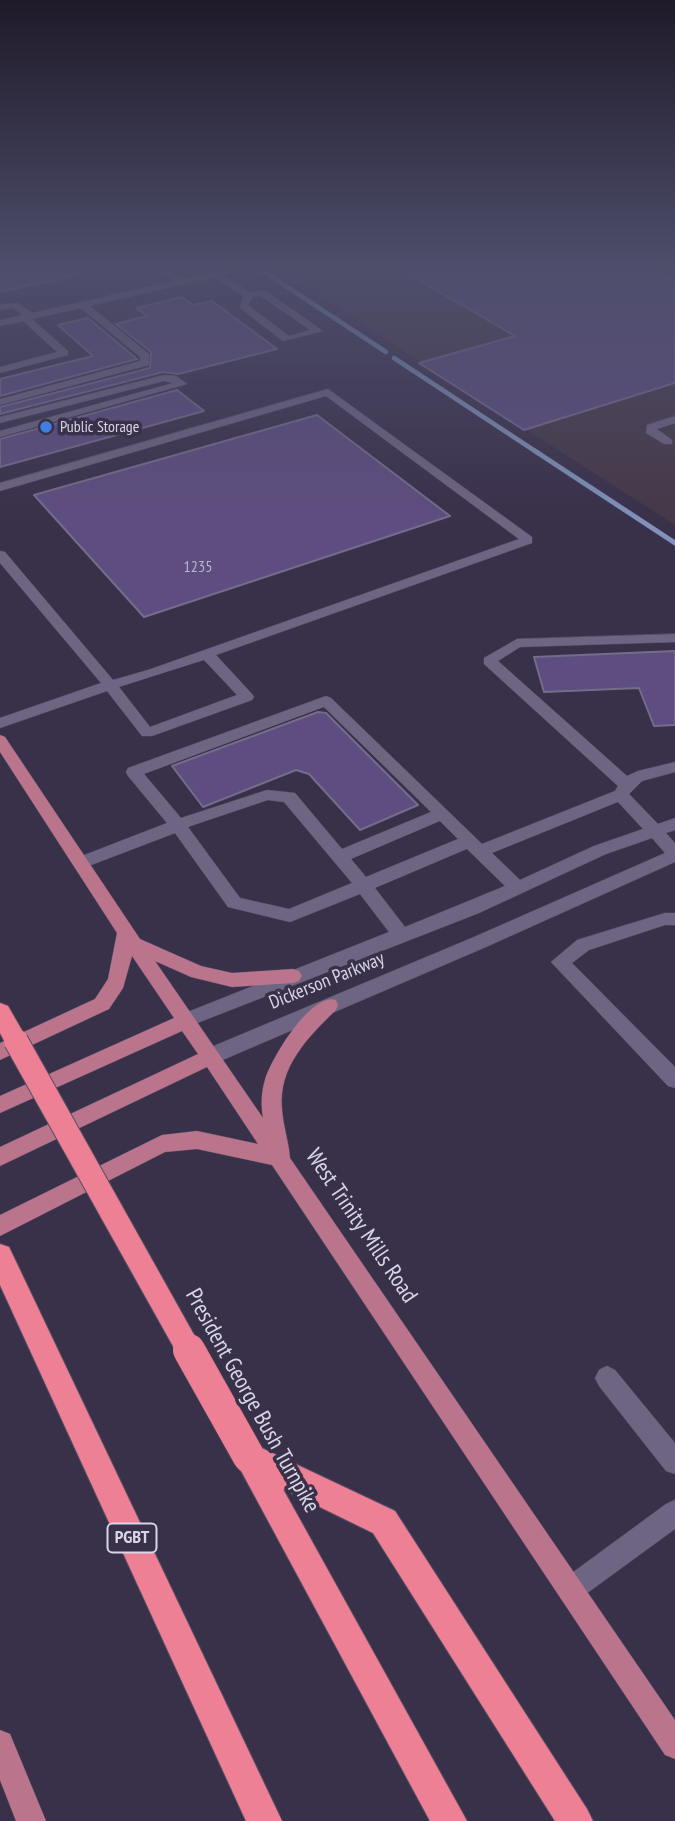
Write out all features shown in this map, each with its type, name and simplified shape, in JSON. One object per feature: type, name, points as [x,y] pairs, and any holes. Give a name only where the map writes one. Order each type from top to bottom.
[{"type":"highway","name":"President George Bush Turnpike","points":[[0,1012],[449,1821]]},
{"type":"highway","name":"PGBT","points":[[0,1256],[264,1821]]},
{"type":"highway","points":[[249,1457],[384,1522],[575,1821]]},
{"type":"main road","name":"West Trinity Mills Road","points":[[0,740],[80,863],[675,1745]]},
{"type":"main road","points":[[0,1052],[102,1004],[119,978],[131,938],[197,972],[232,980],[293,976]]},
{"type":"main road","points":[[0,1226],[162,1144],[197,1140],[280,1158],[272,1097],[280,1065],[299,1034],[329,1005]]},
{"type":"main road","name":"Dickerson Parkway","points":[[0,1105],[187,1020]]},
{"type":"main road","name":"Dickerson Parkway","points":[[0,1157],[211,1056]]},
{"type":"main road","points":[[0,1744],[31,1821]]},
{"type":"street","points":[[0,370],[64,353]]},
{"type":"street","points":[[0,402],[135,368],[145,363],[145,356],[141,353]]},
{"type":"street","points":[[0,420],[164,378],[172,378],[182,384],[0,434]]},
{"type":"street","points":[[0,487],[328,392],[528,540],[207,654],[0,723]]},
{"type":"street","points":[[671,441],[652,433],[651,427],[675,419]]},
{"type":"street","points":[[650,448],[671,441]]},
{"type":"street","points":[[0,555],[147,733],[247,696],[207,654]]},
{"type":"street","points":[[675,638],[517,643],[489,661],[624,789],[675,854]]},
{"type":"street","points":[[518,888],[475,846],[441,814],[326,701],[134,772],[178,825],[234,903],[290,916],[363,885],[475,846],[624,789],[635,777],[675,767]]},
{"type":"street","points":[[80,863],[178,825],[267,795],[289,797],[363,885],[401,936]]},
{"type":"street","points":[[340,857],[441,814]]},
{"type":"street","name":"Dickerson Parkway","points":[[187,1020],[293,976],[473,908],[600,850],[675,824]]},
{"type":"street","name":"Dickerson Parkway","points":[[211,1056],[483,941],[675,854]]},
{"type":"street","points":[[675,919],[665,919],[583,945],[560,962],[675,1080]]},
{"type":"street","points":[[607,1378],[675,1462]]},
{"type":"street","points":[[570,1590],[675,1513]]},
{"type":"shaded area","points":[[407,353],[675,353],[675,525]]},
{"type":"building","points":[[90,353],[130,353],[137,359],[0,396],[0,379],[93,356]]},
{"type":"building","points":[[151,353],[261,353],[178,374],[163,372],[0,414],[0,407],[150,368]]},
{"type":"building","points":[[455,353],[675,353],[675,383],[524,430],[419,363]]},
{"type":"building","points":[[177,390],[204,411],[0,467],[0,439]]},
{"type":"building","points":[[317,415],[450,516],[144,617],[34,495]]},
{"type":"building","points":[[675,651],[675,725],[654,726],[639,688],[544,692],[534,657]]},
{"type":"building","points":[[318,712],[326,713],[418,805],[360,830],[309,774],[296,770],[203,807],[172,766]]},
{"type":"waterway","points":[[394,358],[538,453]]},
{"type":"waterway","points":[[535,451],[675,543]]},
{"type":"place","name":"Public Storage","points":[[46,427]]}]
